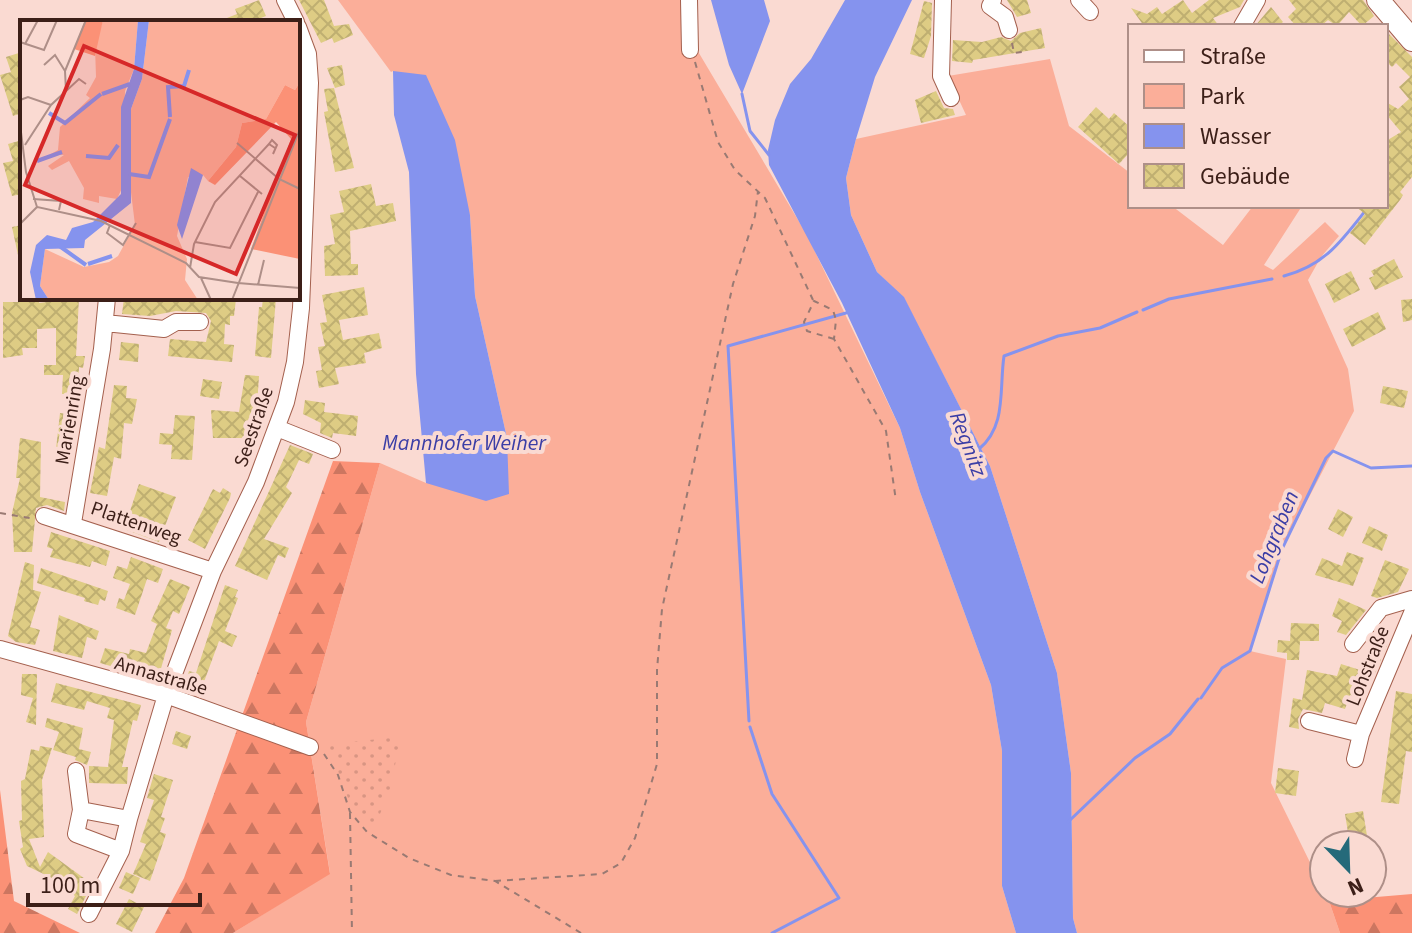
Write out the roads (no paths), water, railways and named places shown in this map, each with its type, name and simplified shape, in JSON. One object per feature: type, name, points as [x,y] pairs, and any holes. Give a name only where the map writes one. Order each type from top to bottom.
[{"type":"main road","points":[[1378,0],[1412,40]]},
{"type":"street","name":"Seestraße","points":[[285,0],[295,20]]},
{"type":"street","points":[[943,0],[941,76],[951,98]]},
{"type":"street","points":[[993,0],[990,6],[1005,17],[1009,30]]},
{"type":"street","points":[[1243,24],[1257,0]]},
{"type":"street","points":[[689,5],[690,50]]},
{"type":"street","name":"Seestraße","points":[[89,914],[121,851],[166,695],[213,571],[277,428],[295,362],[301,308],[304,83],[308,54],[300,32]]},
{"type":"street","name":"Marienring","points":[[73,523],[107,300]]},
{"type":"street","points":[[105,323],[164,329],[176,322],[200,322]]},
{"type":"street","points":[[277,428],[332,450]]},
{"type":"street","name":"Plattenweg","points":[[44,516],[213,571]]},
{"type":"street","points":[[1353,644],[1381,608],[1412,599]]},
{"type":"street","name":"Lohstraße","points":[[1355,759],[1361,734],[1408,633],[1412,613]]},
{"type":"street","name":"Annastraße","points":[[0,649],[166,695],[310,747]]},
{"type":"street","name":"Lohstraße","points":[[1309,721],[1361,734]]},
{"type":"street","points":[[76,771],[81,810],[76,834],[121,851]]},
{"type":"street","points":[[81,810],[129,819]]},
{"type":"water","points":[[711,0],[764,0],[770,21],[742,94],[729,65]]},
{"type":"water","name":"Regnitz","points":[[845,0],[912,0],[875,77],[856,139],[846,178],[851,215],[877,272],[904,297],[990,466],[1057,673],[1071,773],[1073,918],[1077,933],[1016,933],[1002,886],[1002,751],[991,685],[920,492],[900,428],[842,303],[769,165],[768,150],[775,120],[790,84],[811,59]]},
{"type":"water","name":"Mannhofer Weiher","points":[[393,71],[426,75],[455,140],[470,215],[475,296],[507,438],[509,494],[486,501],[426,483],[416,374],[409,172],[394,115]]},
{"type":"waterway","points":[[742,94],[750,131],[769,155]]},
{"type":"waterway","points":[[1284,276],[1322,258],[1342,240],[1367,208]]},
{"type":"waterway","points":[[1143,310],[1169,299],[1272,279]]},
{"type":"waterway","name":"Regnitz","points":[[979,449],[988,440],[998,418],[1004,356],[1058,336],[1100,328],[1137,312]]},
{"type":"waterway","points":[[749,721],[728,346],[846,313]]},
{"type":"waterway","name":"Lohgraben","points":[[1201,698],[1222,668],[1250,651],[1282,549],[1326,458],[1333,451],[1371,468],[1412,466]]},
{"type":"waterway","name":"Lohgraben","points":[[1068,822],[1135,758],[1170,734],[1198,699]]},
{"type":"waterway","points":[[750,727],[772,794],[839,898],[772,933]]}]
